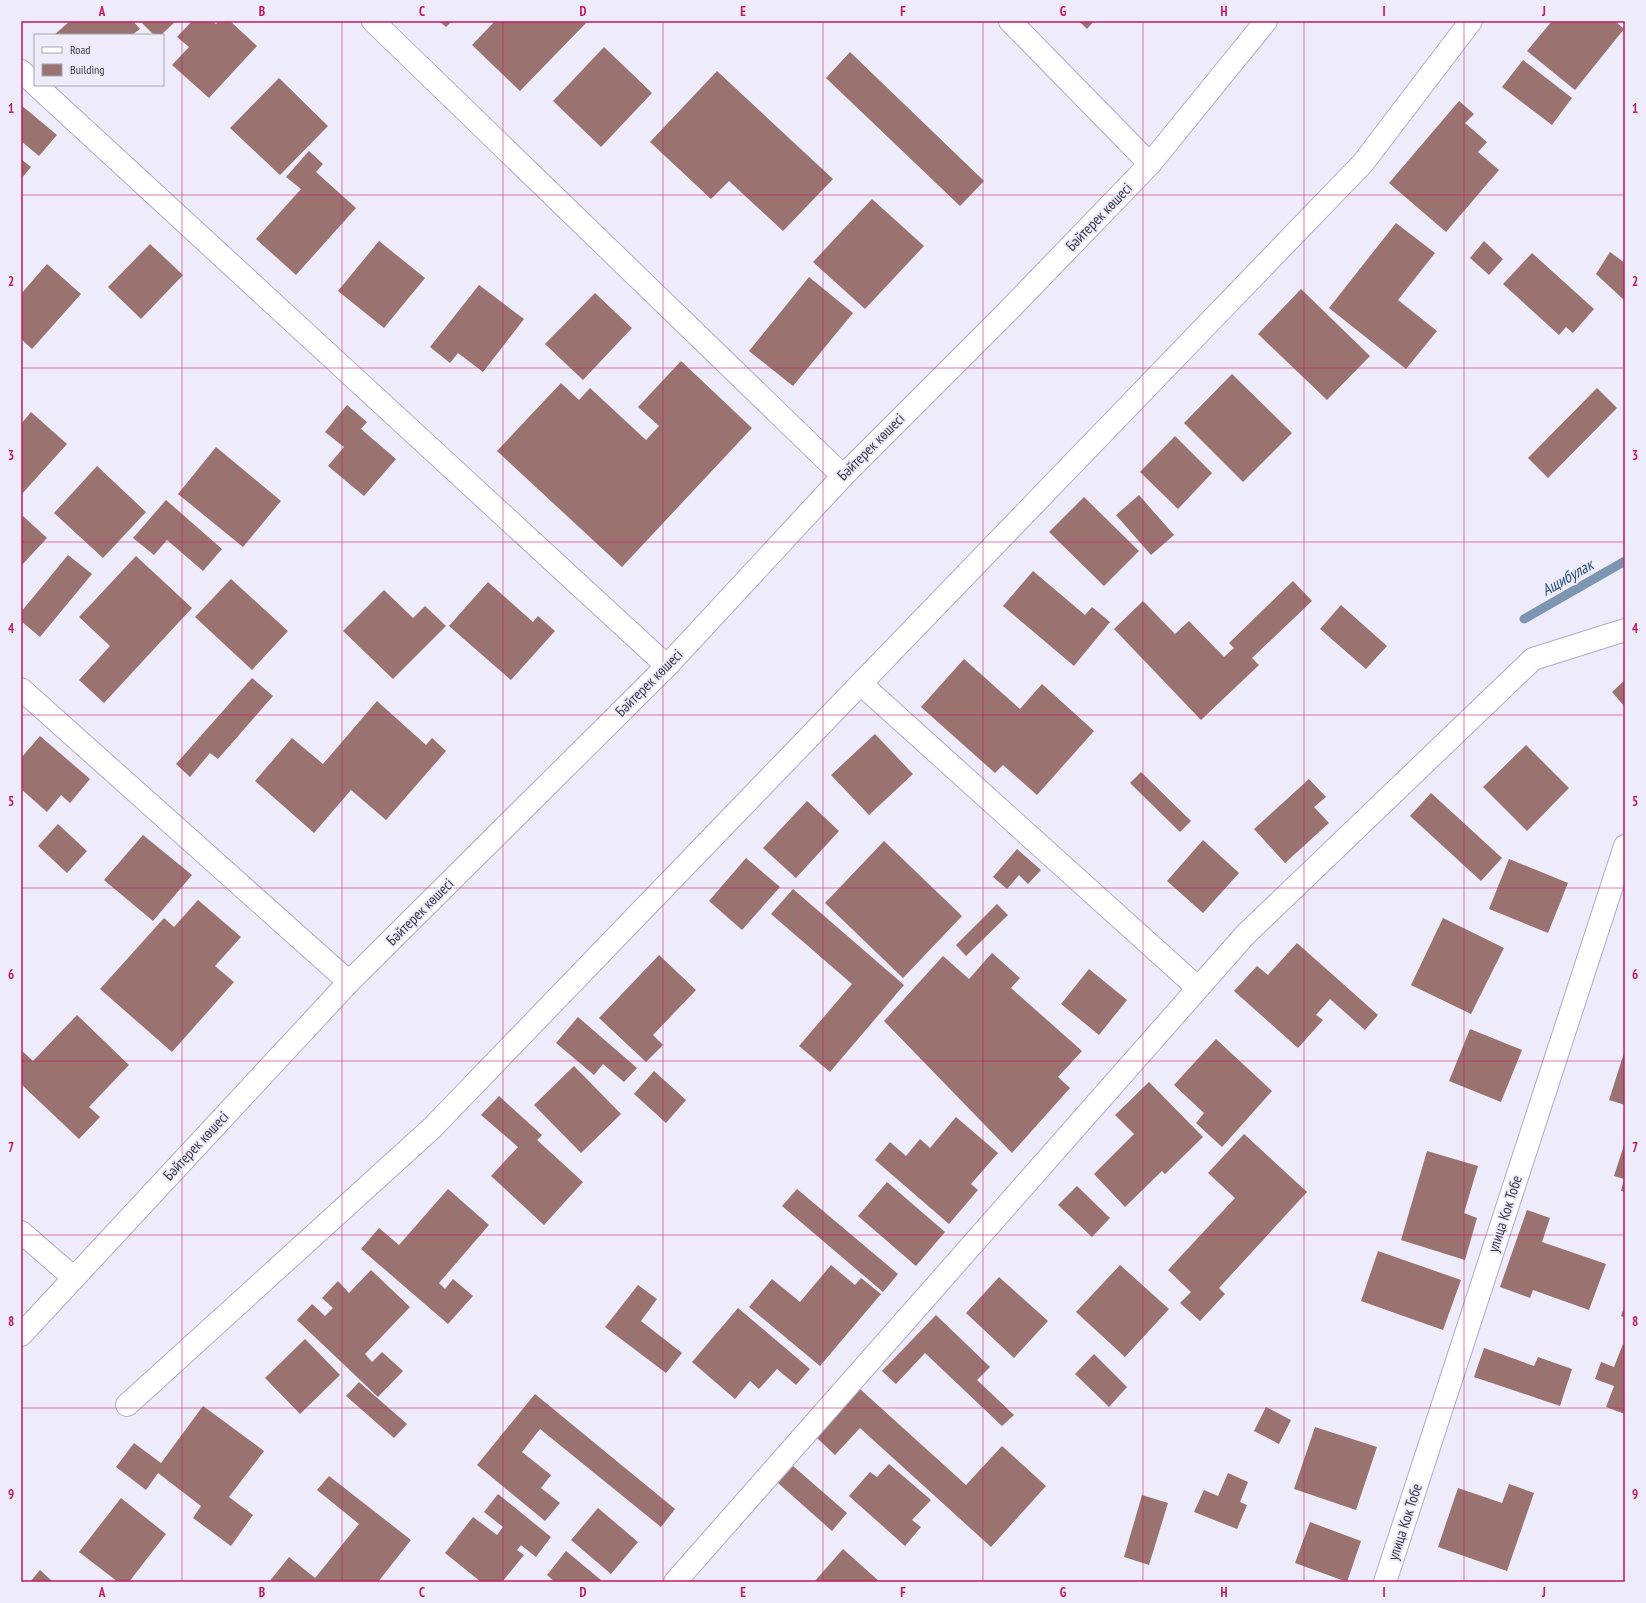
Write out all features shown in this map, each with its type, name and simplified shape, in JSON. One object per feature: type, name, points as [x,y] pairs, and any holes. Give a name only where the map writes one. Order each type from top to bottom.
[{"type":"street","points":[[373,21],[843,476]]},
{"type":"street","points":[[1010,21],[1150,164]]},
{"type":"street","name":"Бәйтерек көшесі","points":[[21,1335],[349,982],[667,666],[843,476],[1008,311],[1150,164],[1266,21]]},
{"type":"street","points":[[128,1405],[432,1128],[1363,163],[1471,21]]},
{"type":"street","points":[[21,71],[34,82]]},
{"type":"street","points":[[38,86],[667,666]]},
{"type":"street","points":[[675,1582],[1245,935],[1533,659],[1625,630]]},
{"type":"street","points":[[861,684],[1198,988]]},
{"type":"street","points":[[21,689],[349,982]]},
{"type":"street","name":"улица Кок Тобе","points":[[1385,1582],[1625,846]]},
{"type":"street","points":[[21,1232],[74,1278]]},
{"type":"building","points":[[70,21],[133,21],[140,29],[133,34],[55,34]]},
{"type":"building","points":[[176,21],[162,34],[153,34],[141,22]]},
{"type":"building","points":[[192,21],[212,21],[216,24],[219,21],[230,21],[257,46],[209,98],[172,65],[189,47],[177,37]]},
{"type":"building","points":[[439,21],[452,21],[446,27]]},
{"type":"building","points":[[495,21],[587,22],[520,91],[472,45]]},
{"type":"building","points":[[1079,21],[1094,21],[1087,29]]},
{"type":"building","points":[[1552,21],[1615,21],[1624,29],[1575,90],[1527,51]]},
{"type":"building","points":[[604,47],[652,93],[601,147],[553,101]]},
{"type":"building","points":[[850,52],[984,181],[960,206],[826,78]]},
{"type":"building","points":[[1523,60],[1572,98],[1552,125],[1502,87]]},
{"type":"building","points":[[717,71],[833,179],[783,231],[729,181],[711,199],[650,142]]},
{"type":"building","points":[[279,78],[328,126],[280,175],[230,128]]},
{"type":"building","points":[[1459,101],[1474,114],[1465,123],[1487,142],[1478,152],[1499,170],[1446,232],[1389,183]]},
{"type":"building","points":[[21,105],[57,135],[39,156],[21,141]]},
{"type":"building","points":[[309,151],[323,164],[316,172],[356,208],[296,275],[256,239],[301,189],[286,177]]},
{"type":"building","points":[[21,159],[31,167],[21,179]]},
{"type":"building","points":[[872,199],[924,246],[865,309],[813,262]]},
{"type":"building","points":[[1396,223],[1435,253],[1398,300],[1437,331],[1406,369],[1329,308]]},
{"type":"building","points":[[379,241],[425,278],[384,328],[338,291]]},
{"type":"building","points":[[1484,241],[1503,259],[1489,275],[1470,258]]},
{"type":"building","points":[[150,244],[183,275],[141,319],[108,287]]},
{"type":"building","points":[[1610,252],[1625,263],[1625,301],[1596,274]]},
{"type":"building","points":[[1532,253],[1594,309],[1573,333],[1566,327],[1559,335],[1503,284]]},
{"type":"building","points":[[47,264],[81,294],[32,349],[21,339],[21,294]]},
{"type":"building","points":[[809,277],[853,313],[793,386],[749,351]]},
{"type":"building","points":[[479,285],[524,319],[483,372],[458,353],[450,363],[430,347]]},
{"type":"building","points":[[1301,289],[1370,356],[1327,400],[1258,334]]},
{"type":"building","points":[[595,293],[632,328],[583,380],[545,344]]},
{"type":"building","points":[[681,361],[752,428],[622,567],[497,451],[561,383],[579,400],[590,388],[646,440],[659,426],[638,407]]},
{"type":"building","points":[[1232,374],[1292,433],[1243,482],[1184,423]]},
{"type":"building","points":[[1597,388],[1617,408],[1548,478],[1528,458]]},
{"type":"building","points":[[347,405],[367,422],[361,429],[396,459],[364,496],[328,466],[344,447],[325,432]]},
{"type":"building","points":[[31,412],[67,444],[21,495],[21,424]]},
{"type":"building","points":[[1175,436],[1212,473],[1178,509],[1140,472]]},
{"type":"building","points":[[216,447],[281,501],[243,547],[178,494]]},
{"type":"building","points":[[97,466],[146,512],[103,558],[54,513]]},
{"type":"building","points":[[1139,495],[1174,535],[1151,555],[1116,515]]},
{"type":"building","points":[[1084,497],[1139,551],[1104,586],[1049,532]]},
{"type":"building","points":[[166,500],[222,549],[203,571],[167,540],[154,555],[133,538]]},
{"type":"building","points":[[23,516],[47,538],[21,566],[21,518]]},
{"type":"building","points":[[68,555],[92,574],[40,637],[21,621],[21,612]]},
{"type":"building","points":[[136,556],[192,608],[104,703],[79,680],[110,646],[79,617]]},
{"type":"building","points":[[1033,571],[1085,615],[1092,607],[1110,622],[1074,666],[1003,606]]},
{"type":"building","points":[[231,579],[288,631],[252,670],[195,617]]},
{"type":"building","points":[[1293,581],[1312,601],[1252,658],[1259,665],[1201,720],[1114,629],[1143,601],[1175,634],[1189,621],[1224,657],[1234,648],[1229,643]]},
{"type":"building","points":[[488,582],[533,622],[538,616],[555,631],[511,680],[449,626]]},
{"type":"building","points":[[384,590],[413,618],[425,606],[446,626],[393,679],[343,631]]},
{"type":"building","points":[[1341,605],[1387,646],[1366,669],[1320,629]]},
{"type":"building","points":[[964,659],[1020,709],[1042,684],[1094,731],[1037,795],[1003,765],[995,773],[921,707]]},
{"type":"building","points":[[252,678],[273,696],[218,759],[210,753],[190,777],[176,764]]},
{"type":"building","points":[[1625,680],[1625,707],[1612,692]]},
{"type":"building","points":[[377,701],[426,745],[432,738],[446,751],[386,820],[351,790],[314,833],[255,781],[292,738],[323,764]]},
{"type":"building","points":[[875,734],[913,774],[869,815],[831,775]]},
{"type":"building","points":[[40,736],[90,779],[70,803],[61,795],[47,812],[21,789],[21,758]]},
{"type":"building","points":[[1526,745],[1569,788],[1527,831],[1483,787]]},
{"type":"building","points":[[1141,772],[1191,821],[1180,832],[1130,783]]},
{"type":"building","points":[[1309,779],[1326,797],[1314,807],[1329,823],[1285,863],[1254,829]]},
{"type":"building","points":[[1431,793],[1502,858],[1481,881],[1410,816]]},
{"type":"building","points":[[807,801],[839,831],[796,878],[763,848]]},
{"type":"building","points":[[58,824],[87,851],[67,873],[38,846]]},
{"type":"building","points":[[143,835],[192,875],[153,921],[104,880]]},
{"type":"building","points":[[1203,840],[1239,873],[1203,913],[1167,881]]},
{"type":"building","points":[[884,841],[962,916],[903,978],[825,903]]},
{"type":"building","points":[[1017,849],[1041,870],[1028,884],[1019,875],[1007,889],[993,877]]},
{"type":"building","points":[[746,858],[780,887],[742,930],[709,901]]},
{"type":"building","points":[[1509,859],[1568,883],[1548,933],[1489,909]]},
{"type":"building","points":[[793,889],[904,985],[830,1072],[799,1046],[852,984],[771,914]]},
{"type":"building","points":[[198,900],[241,937],[215,966],[234,982],[172,1052],[100,989],[164,918],[174,927]]},
{"type":"building","points":[[997,904],[1008,915],[966,956],[956,945]]},
{"type":"building","points":[[1443,918],[1504,948],[1471,1014],[1411,985]]},
{"type":"building","points":[[1297,943],[1378,1015],[1365,1030],[1330,999],[1316,1015],[1323,1020],[1298,1048],[1234,991],[1257,966],[1268,975]]},
{"type":"building","points":[[992,953],[1020,978],[1011,988],[1082,1051],[1058,1077],[1070,1088],[1012,1153],[884,1021],[943,956],[969,979]]},
{"type":"building","points":[[659,955],[696,990],[653,1035],[663,1045],[646,1062],[599,1018]]},
{"type":"building","points":[[1089,969],[1127,1000],[1099,1035],[1061,1004]]},
{"type":"building","points":[[77,1015],[129,1065],[89,1107],[100,1117],[79,1139],[21,1084],[21,1050],[33,1061]]},
{"type":"building","points":[[578,1017],[637,1068],[624,1082],[603,1064],[594,1075],[556,1043]]},
{"type":"building","points":[[1470,1029],[1522,1050],[1501,1102],[1449,1081]]},
{"type":"building","points":[[1216,1039],[1272,1091],[1222,1147],[1196,1123],[1204,1113],[1174,1085]]},
{"type":"building","points":[[1625,1050],[1625,1105],[1609,1100]]},
{"type":"building","points":[[574,1066],[621,1114],[581,1153],[534,1105]]},
{"type":"building","points":[[654,1071],[686,1100],[666,1123],[634,1094]]},
{"type":"building","points":[[1149,1082],[1203,1137],[1165,1174],[1162,1171],[1125,1207],[1094,1174],[1134,1134],[1115,1115]]},
{"type":"building","points":[[499,1096],[542,1135],[537,1140],[583,1182],[544,1225],[491,1176],[518,1147],[481,1115]]},
{"type":"building","points":[[956,1117],[998,1153],[971,1184],[978,1190],[949,1224],[875,1160],[890,1142],[906,1156],[920,1139],[930,1148]]},
{"type":"building","points":[[1244,1134],[1307,1192],[1219,1288],[1225,1294],[1200,1321],[1180,1303],[1191,1292],[1168,1270],[1235,1198],[1208,1173]]},
{"type":"building","points":[[1625,1142],[1625,1192],[1621,1191],[1624,1179],[1614,1176]]},
{"type":"building","points":[[1427,1151],[1478,1166],[1464,1213],[1477,1218],[1465,1260],[1401,1240]]},
{"type":"building","points":[[887,1182],[945,1232],[916,1266],[858,1216]]},
{"type":"building","points":[[1077,1186],[1110,1218],[1092,1237],[1058,1205]]},
{"type":"building","points":[[448,1189],[489,1225],[439,1283],[445,1289],[453,1279],[473,1296],[448,1324],[361,1249],[379,1228],[399,1245]]},
{"type":"building","points":[[797,1189],[898,1274],[883,1292],[782,1206]]},
{"type":"building","points":[[1527,1210],[1550,1218],[1542,1242],[1606,1264],[1589,1310],[1533,1290],[1530,1298],[1500,1287]]},
{"type":"building","points":[[1378,1251],[1461,1280],[1443,1330],[1361,1301]]},
{"type":"building","points":[[831,1265],[855,1285],[861,1278],[881,1294],[820,1366],[749,1307],[772,1279],[800,1302]]},
{"type":"building","points":[[1120,1265],[1169,1309],[1125,1357],[1076,1312]]},
{"type":"building","points":[[371,1270],[410,1307],[365,1354],[372,1362],[382,1352],[403,1371],[378,1397],[297,1320],[312,1304],[325,1316],[333,1308],[322,1298],[338,1281],[349,1293]]},
{"type":"building","points":[[999,1277],[1048,1321],[1014,1358],[966,1313]]},
{"type":"building","points":[[638,1285],[657,1299],[641,1321],[682,1353],[666,1373],[605,1327]]},
{"type":"building","points":[[1625,1304],[1625,1318],[1621,1316]]},
{"type":"building","points":[[738,1308],[810,1369],[796,1385],[777,1369],[759,1389],[750,1381],[735,1399],[692,1362]]},
{"type":"building","points":[[936,1315],[990,1367],[977,1380],[1014,1415],[1002,1426],[925,1353],[896,1384],[882,1371]]},
{"type":"building","points":[[305,1339],[340,1375],[300,1414],[265,1378]]},
{"type":"building","points":[[1623,1344],[1625,1345],[1625,1414],[1606,1407],[1614,1386],[1595,1379],[1601,1362],[1614,1367]]},
{"type":"building","points":[[1484,1348],[1534,1366],[1538,1357],[1572,1369],[1560,1406],[1474,1377]]},
{"type":"building","points":[[1094,1354],[1127,1387],[1109,1407],[1075,1374]]},
{"type":"building","points":[[359,1382],[407,1424],[394,1438],[346,1396]]},
{"type":"building","points":[[860,1389],[966,1485],[1002,1446],[1046,1486],[991,1547],[860,1428],[835,1455],[816,1437]]},
{"type":"building","points":[[535,1394],[675,1509],[661,1527],[540,1429],[522,1452],[551,1475],[541,1488],[560,1503],[545,1521],[477,1465]]},
{"type":"building","points":[[203,1406],[264,1451],[229,1497],[253,1515],[231,1546],[193,1518],[201,1506],[158,1473],[146,1490],[116,1467],[134,1443],[161,1463]]},
{"type":"building","points":[[1266,1407],[1291,1420],[1279,1444],[1254,1431]]},
{"type":"building","points":[[1315,1427],[1377,1447],[1356,1510],[1294,1489]]},
{"type":"building","points":[[889,1464],[931,1500],[912,1520],[921,1527],[905,1546],[849,1496],[870,1472],[877,1477]]},
{"type":"building","points":[[793,1466],[847,1513],[832,1531],[778,1483]]},
{"type":"building","points":[[1228,1473],[1248,1482],[1240,1502],[1247,1505],[1237,1529],[1194,1512],[1204,1490],[1218,1496]]},
{"type":"building","points":[[329,1476],[411,1540],[378,1582],[269,1582],[289,1557],[315,1578],[359,1524],[317,1490]]},
{"type":"building","points":[[1509,1484],[1534,1493],[1507,1571],[1438,1547],[1458,1488],[1502,1503]]},
{"type":"building","points":[[498,1494],[551,1537],[536,1557],[521,1545],[517,1550],[524,1555],[502,1582],[481,1582],[445,1553],[473,1517],[497,1535],[503,1527],[484,1512]]},
{"type":"building","points":[[1142,1495],[1168,1503],[1149,1565],[1124,1557]]},
{"type":"building","points":[[121,1498],[166,1534],[129,1582],[118,1582],[79,1552]]},
{"type":"building","points":[[598,1508],[638,1542],[611,1574],[571,1540]]},
{"type":"building","points":[[1310,1522],[1361,1541],[1347,1582],[1295,1563]]},
{"type":"building","points":[[843,1549],[880,1582],[814,1582]]},
{"type":"building","points":[[566,1551],[601,1580],[600,1582],[555,1582],[547,1575]]},
{"type":"building","points":[[40,1570],[53,1582],[30,1582]]},
{"type":"waterway","name":"Ащибулак","points":[[1524,619],[1625,561]]}]
